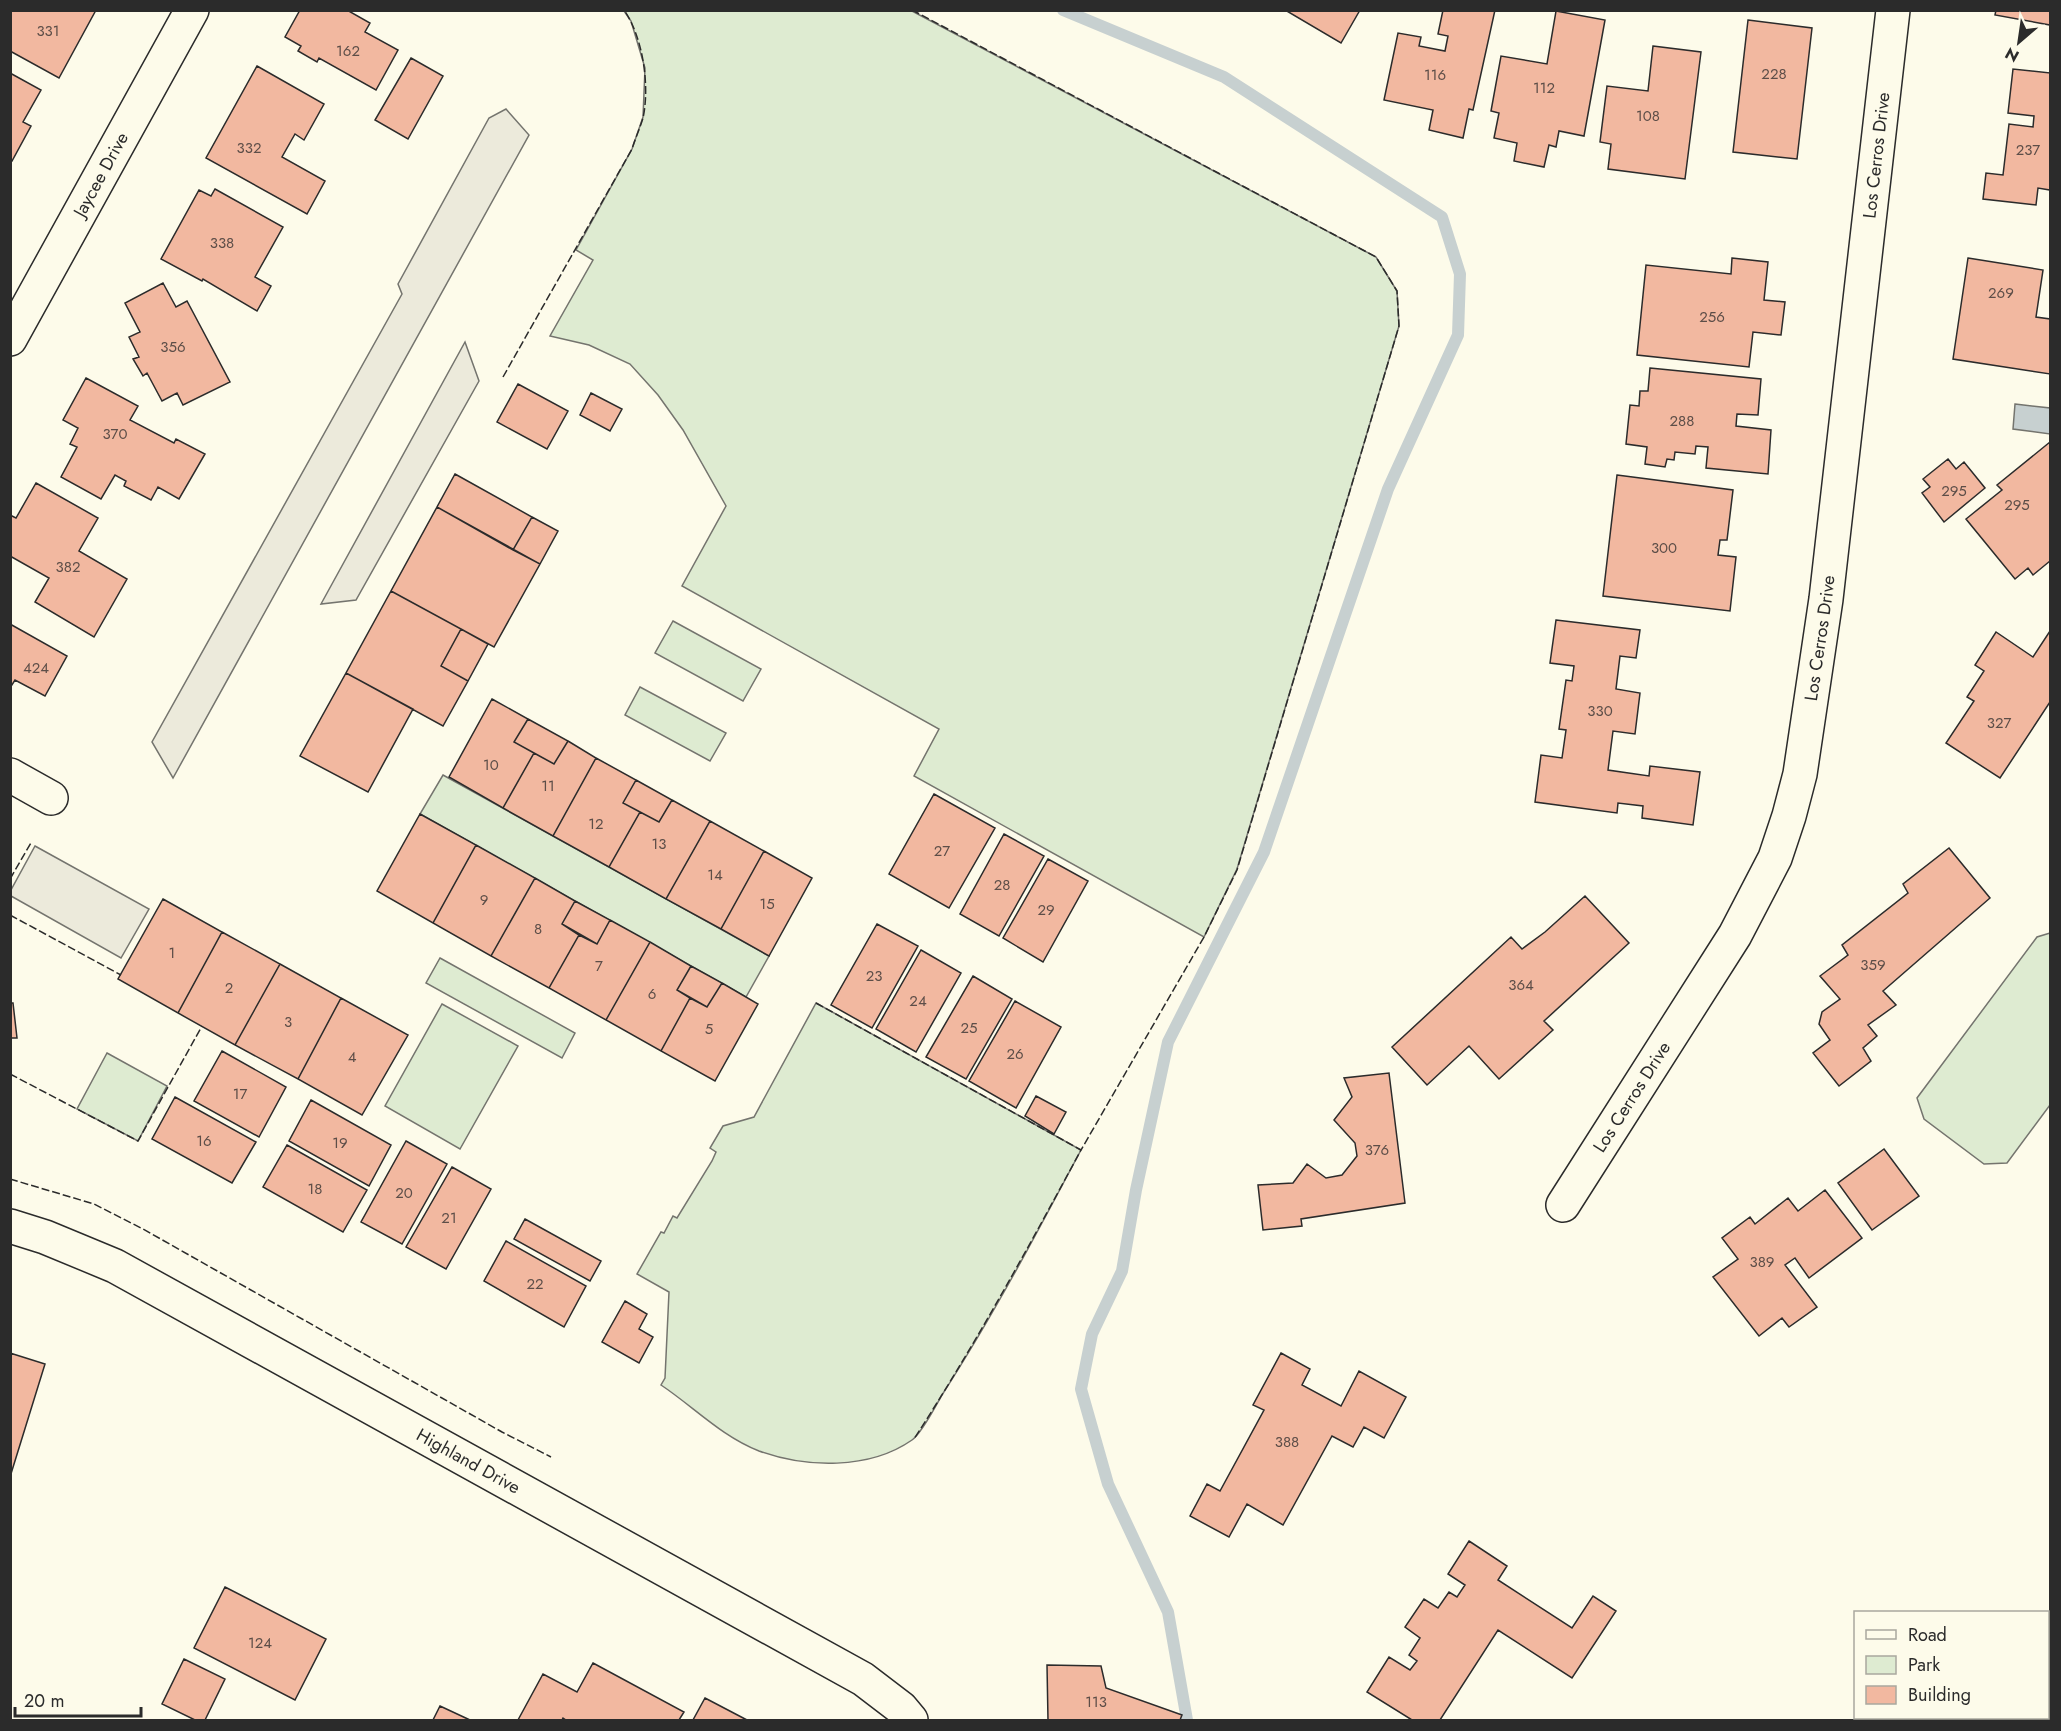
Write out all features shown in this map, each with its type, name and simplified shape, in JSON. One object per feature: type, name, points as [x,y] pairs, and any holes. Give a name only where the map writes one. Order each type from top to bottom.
[{"type":"street","name":"Jaycee Drive","points":[[10,339],[192,10]]},
{"type":"street","name":"Los Cerros Drive","points":[[1563,1204],[1734,935],[1775,858],[1789,816],[1800,774],[1826,599],[1893,10]]},
{"type":"street","points":[[10,776],[51,798]]},
{"type":"street","name":"Highland Drive","points":[[10,1226],[45,1237],[115,1266],[863,1679],[901,1708],[911,1720]]},
{"type":"green space","points":[[624,11],[912,11],[1376,257],[1397,291],[1399,326],[1237,869],[1204,937],[914,776],[939,729],[682,586],[726,506],[683,430],[658,395],[630,364],[589,345],[550,336],[593,260],[576,250],[632,149],[643,117],[645,68],[631,21]]},
{"type":"green space","points":[[673,621],[761,669],[743,701],[655,653]]},
{"type":"green space","points":[[640,687],[726,733],[710,761],[625,715]]},
{"type":"green space","points":[[443,775],[769,956],[746,997],[420,814]]},
{"type":"green space","points":[[2050,933],[2050,1105],[2007,1163],[1984,1164],[1924,1119],[1917,1098],[2037,937]]},
{"type":"green space","points":[[440,958],[575,1033],[562,1058],[426,983]]},
{"type":"green space","points":[[816,1003],[1081,1150],[997,1305],[920,1432],[912,1440],[895,1450],[877,1457],[837,1463],[797,1461],[777,1457],[745,1445],[661,1385],[665,1378],[669,1292],[637,1274],[661,1232],[664,1233],[673,1216],[677,1218],[712,1161],[716,1152],[710,1148],[723,1126],[754,1117]]},
{"type":"green space","points":[[442,1004],[518,1046],[460,1149],[385,1106]]},
{"type":"green space","points":[[107,1053],[167,1086],[138,1141],[77,1109]]},
{"type":"shaded area","points":[[506,109],[529,135],[173,778],[152,742],[402,294],[398,284],[489,118]]},
{"type":"shaded area","points":[[465,342],[479,381],[356,600],[321,604]]},
{"type":"shaded area","points":[[2015,404],[2050,408],[2050,434],[2013,429]]},
{"type":"shaded area","points":[[35,846],[149,909],[121,958],[11,896],[11,890]]},
{"type":"building","points":[[10,10],[96,10],[59,78],[10,51]]},
{"type":"building","points":[[300,10],[347,10],[370,23],[365,32],[398,50],[376,90],[319,58],[317,62],[298,51],[301,46],[285,37]]},
{"type":"building","points":[[1285,10],[1360,10],[1341,43]]},
{"type":"building","points":[[1443,10],[1495,10],[1473,110],[1469,109],[1463,138],[1429,130],[1433,110],[1384,100],[1398,33],[1421,37],[1419,46],[1445,51],[1448,36],[1438,34]]},
{"type":"building","points":[[1996,10],[2050,10],[2050,25],[1995,15]]},
{"type":"building","points":[[1556,11],[1605,20],[1584,136],[1559,131],[1556,147],[1549,145],[1544,167],[1514,161],[1517,143],[1494,138],[1499,113],[1491,111],[1501,56],[1547,64]]},
{"type":"building","points":[[1748,20],[1812,28],[1797,159],[1733,152]]},
{"type":"building","points":[[1653,46],[1701,52],[1685,179],[1608,169],[1611,144],[1600,142],[1607,86],[1648,91]]},
{"type":"building","points":[[411,58],[443,76],[408,139],[375,120]]},
{"type":"building","points":[[257,66],[324,104],[304,140],[295,134],[282,157],[325,181],[307,214],[206,158]]},
{"type":"building","points":[[2013,69],[2050,73],[2050,190],[2038,188],[2036,205],[1983,199],[1986,173],[2003,175],[2009,124],[2033,127],[2034,116],[2008,113]]},
{"type":"building","points":[[10,73],[41,90],[23,122],[31,126],[12,161],[10,160]]},
{"type":"building","points":[[215,189],[283,227],[255,277],[271,286],[257,311],[203,279],[202,281],[161,259],[199,190],[211,196]]},
{"type":"building","points":[[1732,258],[1768,262],[1764,300],[1785,302],[1781,335],[1753,332],[1749,367],[1637,355],[1646,265],[1731,274]]},
{"type":"building","points":[[1968,258],[2043,270],[2036,317],[2050,319],[2050,374],[1953,359]]},
{"type":"building","points":[[163,283],[176,307],[187,301],[230,382],[183,405],[177,393],[162,401],[147,373],[143,376],[133,359],[139,357],[129,337],[140,332],[125,303]]},
{"type":"building","points":[[1650,368],[1761,379],[1758,415],[1737,414],[1736,426],[1771,430],[1768,474],[1706,468],[1708,447],[1696,446],[1695,454],[1675,452],[1674,460],[1667,459],[1665,467],[1645,464],[1647,447],[1626,444],[1630,405],[1639,406],[1640,391],[1648,391]]},
{"type":"building","points":[[86,378],[138,406],[130,420],[174,443],[176,439],[205,454],[179,499],[158,487],[151,500],[124,486],[126,481],[115,475],[101,499],[61,477],[77,447],[70,444],[78,428],[63,420]]},
{"type":"building","points":[[518,384],[568,411],[547,449],[497,422]]},
{"type":"building","points":[[591,393],[622,409],[610,431],[580,415]]},
{"type":"building","points":[[2050,442],[2050,561],[2033,575],[2028,568],[2015,579],[1966,519],[2002,490],[1997,485]]},
{"type":"building","points":[[1948,459],[1956,469],[1964,462],[1985,488],[1944,522],[1922,493],[1930,487],[1923,479]]},
{"type":"building","points":[[455,474],[532,517],[513,550],[437,507]]},
{"type":"building","points":[[1617,475],[1733,490],[1727,540],[1720,540],[1718,555],[1736,557],[1730,611],[1603,596]]},
{"type":"building","points":[[36,483],[98,518],[79,551],[127,579],[94,637],[35,602],[49,578],[10,556],[10,515],[16,518]]},
{"type":"building","points":[[437,507],[540,564],[494,647],[391,591]]},
{"type":"building","points":[[532,517],[558,531],[540,564],[513,550]]},
{"type":"building","points":[[391,591],[461,629],[441,666],[468,681],[443,726],[346,673]]},
{"type":"building","points":[[1556,620],[1640,630],[1636,658],[1620,656],[1616,689],[1640,693],[1635,734],[1613,731],[1608,770],[1649,776],[1650,766],[1700,772],[1693,825],[1642,818],[1643,806],[1618,803],[1617,813],[1535,802],[1541,755],[1562,758],[1566,730],[1559,729],[1566,680],[1572,681],[1574,666],[1550,663]]},
{"type":"building","points":[[10,624],[67,656],[45,696],[15,680],[10,688]]},
{"type":"building","points":[[461,629],[488,644],[468,681],[441,666]]},
{"type":"building","points":[[2050,631],[2050,702],[2000,778],[1946,743],[1974,701],[1967,697],[1984,671],[1975,665],[1996,632],[2033,657]]},
{"type":"building","points":[[346,673],[413,709],[368,792],[300,756]]},
{"type":"building","points":[[492,699],[528,719],[514,742],[534,753],[503,808],[449,777]]},
{"type":"building","points":[[528,719],[568,741],[554,764],[514,742]]},
{"type":"building","points":[[568,741],[596,758],[553,836],[503,808],[534,753],[554,764]]},
{"type":"building","points":[[596,758],[636,780],[623,803],[640,812],[609,867],[553,836]]},
{"type":"building","points":[[636,780],[672,800],[659,822],[623,803]]},
{"type":"building","points":[[934,794],[995,828],[949,908],[889,874]]},
{"type":"building","points":[[672,800],[710,821],[666,899],[609,867],[640,812],[659,822]]},
{"type":"building","points":[[420,814],[476,845],[433,923],[377,891]]},
{"type":"building","points":[[710,821],[764,851],[721,929],[666,899]]},
{"type":"building","points":[[1004,834],[1044,856],[999,936],[960,914]]},
{"type":"building","points":[[476,845],[535,878],[491,956],[433,923]]},
{"type":"building","points":[[1949,848],[1990,898],[1883,991],[1896,1005],[1868,1025],[1877,1036],[1863,1048],[1871,1061],[1839,1086],[1813,1053],[1830,1040],[1819,1024],[1822,1012],[1840,999],[1820,976],[1848,955],[1842,945],[1908,893],[1903,884]]},
{"type":"building","points":[[764,851],[812,878],[769,956],[721,929]]},
{"type":"building","points":[[1048,859],[1088,881],[1043,962],[1003,938]]},
{"type":"building","points":[[535,878],[575,901],[562,924],[579,935],[549,988],[491,956]]},
{"type":"building","points":[[1585,896],[1629,943],[1544,1021],[1553,1030],[1499,1079],[1469,1046],[1427,1085],[1392,1047],[1511,937],[1522,949]]},
{"type":"building","points":[[163,899],[222,932],[178,1013],[118,979]]},
{"type":"building","points":[[575,901],[610,920],[597,944],[562,924]]},
{"type":"building","points":[[610,920],[650,942],[606,1020],[549,988],[579,935],[597,944]]},
{"type":"building","points":[[877,924],[918,946],[872,1028],[831,1005]]},
{"type":"building","points":[[222,932],[280,964],[235,1045],[178,1013]]},
{"type":"building","points":[[650,942],[691,966],[677,990],[690,998],[661,1051],[606,1020]]},
{"type":"building","points":[[921,950],[961,973],[916,1052],[876,1029]]},
{"type":"building","points":[[280,964],[341,998],[298,1079],[235,1045]]},
{"type":"building","points":[[691,966],[722,983],[707,1007],[677,990]]},
{"type":"building","points":[[973,976],[1012,999],[966,1079],[926,1057]]},
{"type":"building","points":[[722,983],[758,1004],[715,1081],[661,1051],[690,998],[707,1007]]},
{"type":"building","points":[[341,998],[408,1035],[362,1115],[298,1079]]},
{"type":"building","points":[[1015,1001],[1061,1027],[1016,1108],[969,1081]]},
{"type":"building","points":[[10,1003],[13,1003],[17,1038],[10,1038]]},
{"type":"building","points":[[222,1051],[286,1087],[259,1137],[194,1101]]},
{"type":"building","points":[[1389,1073],[1405,1203],[1301,1219],[1302,1226],[1263,1230],[1258,1185],[1293,1183],[1307,1164],[1326,1178],[1342,1175],[1357,1156],[1355,1143],[1334,1120],[1352,1097],[1344,1078]]},
{"type":"building","points":[[1036,1096],[1066,1112],[1054,1134],[1025,1116]]},
{"type":"building","points":[[175,1097],[256,1142],[232,1183],[152,1139]]},
{"type":"building","points":[[311,1100],[391,1145],[369,1186],[289,1141]]},
{"type":"building","points":[[406,1141],[447,1164],[402,1244],[361,1222]]},
{"type":"building","points":[[287,1145],[367,1190],[343,1232],[263,1187]]},
{"type":"building","points":[[1884,1149],[1919,1196],[1872,1230],[1838,1183]]},
{"type":"building","points":[[452,1167],[491,1189],[446,1269],[406,1247]]},
{"type":"building","points":[[1825,1190],[1862,1238],[1809,1278],[1795,1258],[1785,1265],[1817,1307],[1789,1327],[1782,1318],[1759,1336],[1713,1277],[1738,1259],[1722,1238],[1750,1217],[1755,1224],[1788,1198],[1798,1211]]},
{"type":"building","points":[[525,1219],[601,1261],[590,1281],[514,1239]]},
{"type":"building","points":[[506,1241],[586,1286],[564,1327],[484,1281]]},
{"type":"building","points":[[625,1301],[647,1314],[639,1329],[653,1337],[639,1363],[602,1342]]},
{"type":"building","points":[[10,1353],[45,1364],[10,1477]]},
{"type":"building","points":[[1281,1353],[1310,1369],[1302,1385],[1341,1406],[1359,1371],[1406,1397],[1384,1438],[1364,1427],[1353,1447],[1332,1436],[1283,1525],[1247,1504],[1229,1537],[1190,1516],[1207,1484],[1220,1491],[1264,1410],[1253,1405]]},
{"type":"building","points":[[1469,1541],[1507,1566],[1498,1580],[1572,1628],[1593,1596],[1616,1611],[1572,1678],[1498,1630],[1440,1720],[1412,1720],[1367,1692],[1389,1657],[1410,1670],[1417,1661],[1409,1655],[1420,1638],[1405,1627],[1424,1599],[1438,1608],[1449,1592],[1457,1597],[1465,1585],[1448,1574]]},
{"type":"building","points":[[225,1587],[326,1639],[295,1700],[194,1648]]},
{"type":"building","points":[[184,1659],[225,1679],[205,1720],[195,1720],[162,1704]]},
{"type":"building","points":[[593,1663],[684,1712],[679,1720],[566,1720],[563,1718],[562,1720],[518,1720],[543,1674],[577,1692]]},
{"type":"building","points":[[1047,1665],[1101,1666],[1106,1688],[1182,1715],[1180,1720],[1048,1720]]},
{"type":"building","points":[[705,1698],[747,1720],[693,1720]]},
{"type":"building","points":[[440,1706],[470,1720],[433,1720]]},
{"type":"waterway","points":[[1063,10],[1224,77],[1442,217],[1460,274],[1458,335],[1388,489],[1264,852],[1168,1042],[1136,1190],[1122,1271],[1092,1334],[1081,1389],[1108,1484],[1168,1612],[1187,1720]]},
{"type":"fence","points":[[503,377],[632,149],[642,122],[646,91],[643,62],[636,34],[624,10]]},
{"type":"fence","points":[[912,10],[1376,257],[1397,291],[1399,326],[1237,870],[1204,937],[1081,1150]]},
{"type":"fence","points":[[10,879],[32,841]]},
{"type":"fence","points":[[10,915],[121,975]]},
{"type":"fence","points":[[816,1003],[1081,1150],[980,1332],[914,1439]]},
{"type":"fence","points":[[10,1074],[138,1141],[202,1026]]},
{"type":"fence","points":[[10,1179],[94,1204],[143,1229],[502,1432],[551,1457]]}]
